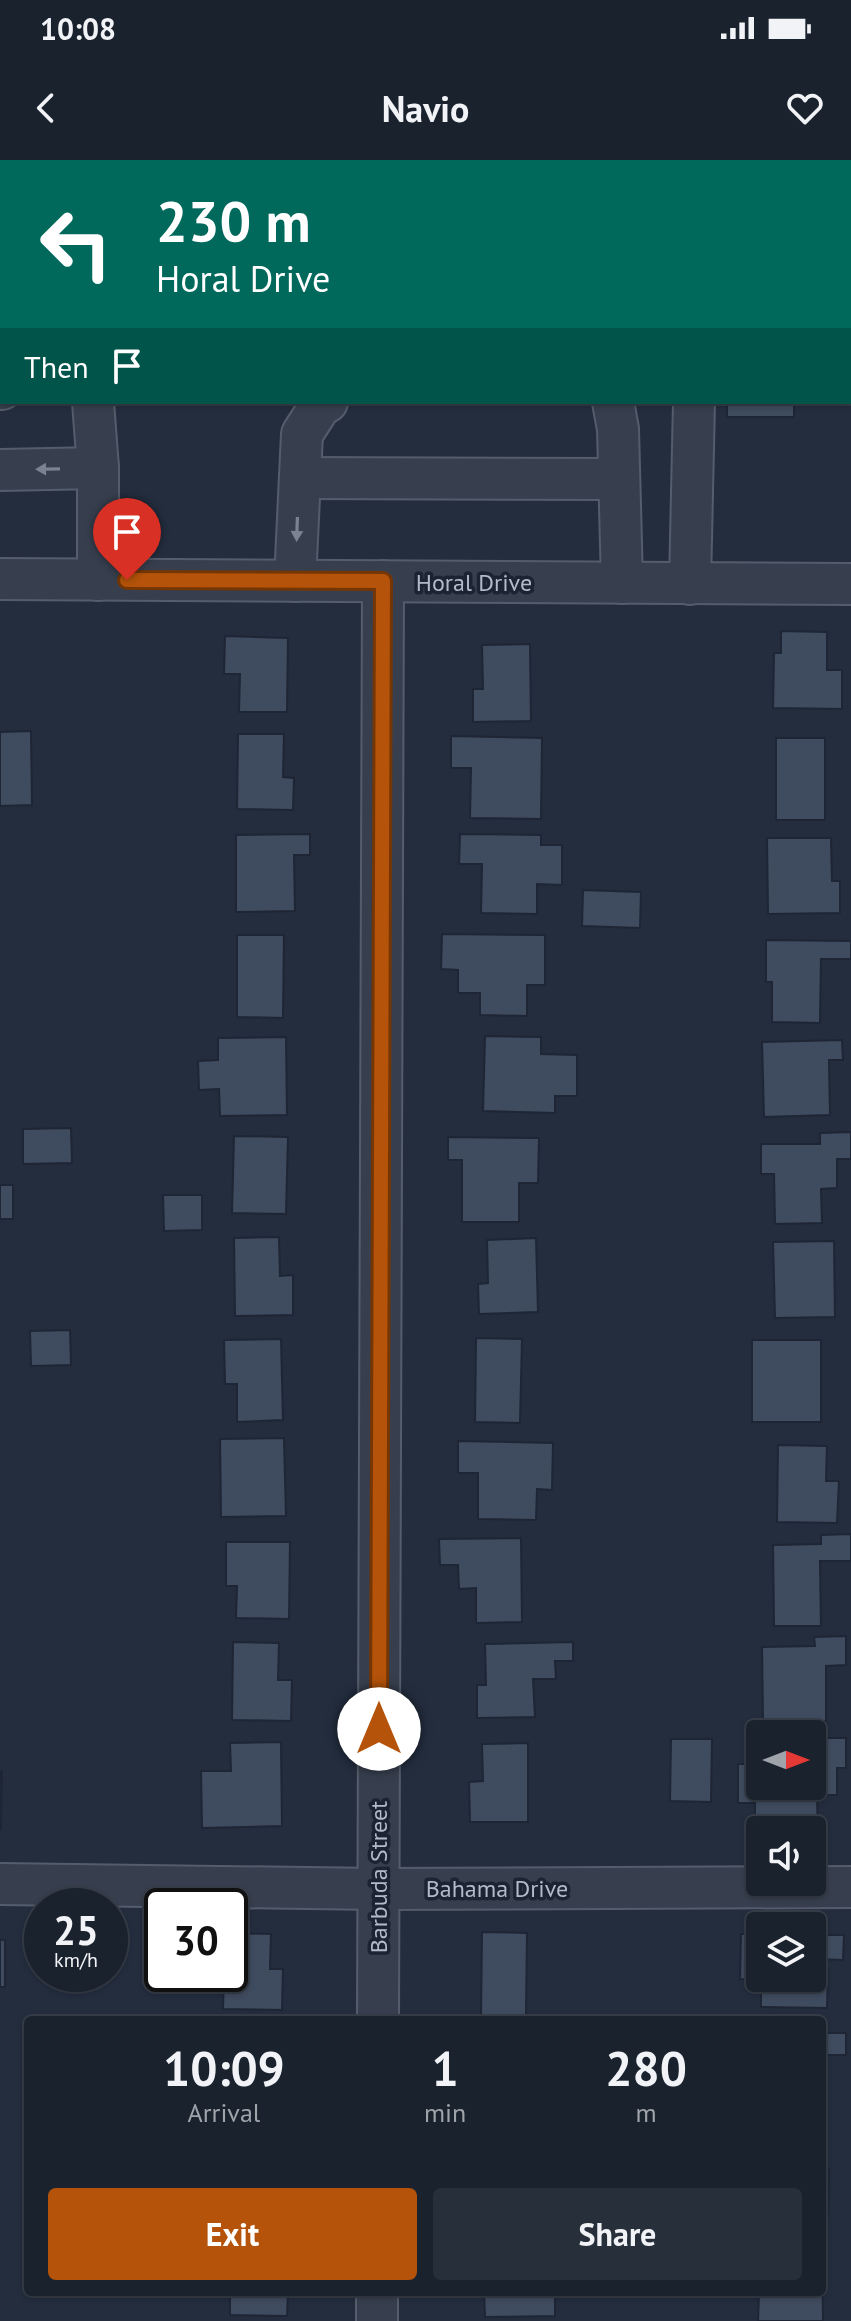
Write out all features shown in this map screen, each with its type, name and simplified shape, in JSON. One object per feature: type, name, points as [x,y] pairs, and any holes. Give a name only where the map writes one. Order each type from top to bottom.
[{"type":"street","points":[[93,404],[98,468],[98,580]]},
{"type":"street","points":[[295,581],[302,434],[324,404]]},
{"type":"street","points":[[613,404],[622,583]]},
{"type":"street","points":[[690,584],[694,404]]},
{"type":"street","points":[[0,470],[98,468]]},
{"type":"street","points":[[300,478],[619,479]]},
{"type":"street","name":"Horal Drive","points":[[0,579],[851,584]]},
{"type":"street","name":"Barbuda Street","points":[[378,2016],[383,581]]},
{"type":"street","name":"Bahama Drive","points":[[0,1884],[378,1889],[851,1887]]},
{"type":"street","points":[[377,2296],[377,2321]]},
{"type":"building","points":[[727,404],[794,404],[794,417],[727,417]]},
{"type":"building","points":[[781,631],[827,632],[827,670],[842,670],[842,709],[773,708],[774,653],[781,653]]},
{"type":"building","points":[[225,636],[288,638],[287,712],[239,712],[240,674],[224,674]]},
{"type":"building","points":[[530,644],[531,721],[473,722],[473,689],[483,689],[482,645]]},
{"type":"building","points":[[31,731],[32,805],[0,806],[0,732]]},
{"type":"building","points":[[238,734],[284,734],[283,777],[294,778],[293,810],[237,809]]},
{"type":"building","points":[[451,736],[542,738],[541,819],[470,818],[471,768],[451,768]]},
{"type":"building","points":[[776,738],[825,738],[825,820],[776,820]]},
{"type":"building","points":[[310,834],[310,855],[294,855],[295,911],[236,912],[236,835]]},
{"type":"building","points":[[460,834],[541,835],[541,845],[562,845],[562,885],[537,884],[537,914],[481,913],[482,864],[459,864]]},
{"type":"building","points":[[767,838],[831,838],[832,881],[840,881],[840,913],[768,914]]},
{"type":"building","points":[[583,890],[641,892],[640,928],[582,926]]},
{"type":"building","points":[[442,934],[545,935],[545,985],[527,985],[527,1016],[480,1015],[480,993],[458,993],[458,970],[441,969]]},
{"type":"building","points":[[237,935],[284,935],[283,1018],[237,1017]]},
{"type":"building","points":[[766,940],[851,941],[851,959],[821,959],[820,1023],[772,1022],[772,982],[766,982]]},
{"type":"building","points":[[485,1036],[541,1037],[541,1054],[577,1055],[577,1096],[555,1096],[555,1113],[483,1111]]},
{"type":"building","points":[[286,1037],[287,1115],[220,1116],[219,1089],[199,1090],[198,1061],[218,1060],[218,1038]]},
{"type":"building","points":[[842,1040],[843,1060],[829,1060],[830,1115],[764,1117],[762,1042]]},
{"type":"building","points":[[71,1128],[72,1163],[23,1164],[23,1129]]},
{"type":"building","points":[[851,1132],[851,1159],[837,1159],[837,1188],[821,1189],[822,1223],[775,1224],[774,1174],[761,1174],[761,1144],[820,1144],[820,1133]]},
{"type":"building","points":[[234,1136],[288,1137],[286,1214],[232,1213]]},
{"type":"building","points":[[448,1137],[539,1138],[538,1183],[519,1183],[519,1222],[462,1222],[462,1160],[448,1160]]},
{"type":"building","points":[[0,1185],[13,1185],[13,1219],[0,1219]]},
{"type":"building","points":[[163,1195],[202,1195],[202,1230],[164,1231]]},
{"type":"building","points":[[279,1237],[280,1276],[293,1275],[293,1315],[235,1316],[234,1238]]},
{"type":"building","points":[[536,1238],[538,1312],[479,1314],[478,1284],[488,1283],[487,1240]]},
{"type":"building","points":[[834,1241],[835,1317],[775,1318],[773,1242]]},
{"type":"building","points":[[70,1330],[71,1365],[31,1366],[30,1331]]},
{"type":"building","points":[[476,1338],[522,1339],[520,1423],[475,1422]]},
{"type":"building","points":[[281,1339],[283,1420],[237,1422],[237,1384],[225,1384],[224,1340]]},
{"type":"building","points":[[752,1340],[821,1340],[821,1422],[752,1422]]},
{"type":"building","points":[[284,1438],[286,1516],[221,1517],[220,1439]]},
{"type":"building","points":[[458,1441],[553,1443],[552,1490],[537,1489],[536,1520],[478,1519],[478,1473],[458,1473]]},
{"type":"building","points":[[778,1445],[827,1446],[826,1481],[839,1481],[837,1523],[777,1522]]},
{"type":"building","points":[[851,1534],[851,1561],[820,1561],[821,1626],[774,1626],[773,1545],[821,1544],[821,1535]]},
{"type":"building","points":[[521,1538],[522,1622],[476,1623],[476,1588],[459,1589],[458,1565],[440,1565],[439,1539]]},
{"type":"building","points":[[226,1542],[290,1542],[289,1619],[236,1618],[237,1586],[226,1586]]},
{"type":"building","points":[[846,1636],[846,1665],[826,1666],[826,1720],[763,1720],[762,1647],[815,1646],[814,1637]]},
{"type":"building","points":[[233,1642],[279,1643],[278,1680],[292,1680],[291,1721],[232,1720]]},
{"type":"building","points":[[573,1642],[573,1661],[555,1661],[556,1679],[533,1679],[535,1717],[477,1718],[477,1685],[486,1685],[485,1644]]},
{"type":"building","points":[[826,1738],[846,1738],[846,1768],[837,1768],[837,1795],[826,1795]]},
{"type":"building","points":[[671,1739],[712,1739],[711,1802],[670,1801]]},
{"type":"building","points":[[281,1742],[282,1826],[202,1828],[201,1771],[231,1771],[230,1743]]},
{"type":"building","points":[[528,1743],[528,1822],[470,1822],[469,1782],[483,1781],[482,1744]]},
{"type":"building","points":[[738,1764],[746,1764],[746,1800],[817,1800],[817,1816],[755,1816],[755,1803],[738,1803]]},
{"type":"building","points":[[2,1771],[1,1829],[0,1828]]},
{"type":"building","points":[[482,1932],[527,1933],[526,2016],[481,2015]]},
{"type":"building","points":[[248,1933],[271,1934],[270,1969],[283,1969],[282,2010],[223,2009],[223,1992],[248,1992]]},
{"type":"building","points":[[741,1934],[746,1934],[746,1979],[740,1979]]},
{"type":"building","points":[[826,1935],[844,1935],[843,1960],[826,1959]]},
{"type":"building","points":[[0,1940],[5,1940],[5,1987],[0,1987]]},
{"type":"building","points":[[828,1971],[827,2008],[761,2007],[761,1992],[826,1992]]},
{"type":"building","points":[[826,2033],[846,2033],[846,2055],[826,2055]]},
{"type":"building","points":[[826,2170],[829,2170],[826,2217]]},
{"type":"building","points":[[230,2296],[288,2296],[287,2316],[230,2315]]},
{"type":"building","points":[[484,2296],[555,2296],[555,2316],[485,2317]]},
{"type":"building","points":[[759,2296],[823,2296],[823,2321],[758,2321]]},
{"type":"route","points":[[127,580],[383,581],[379,1729]]}]
